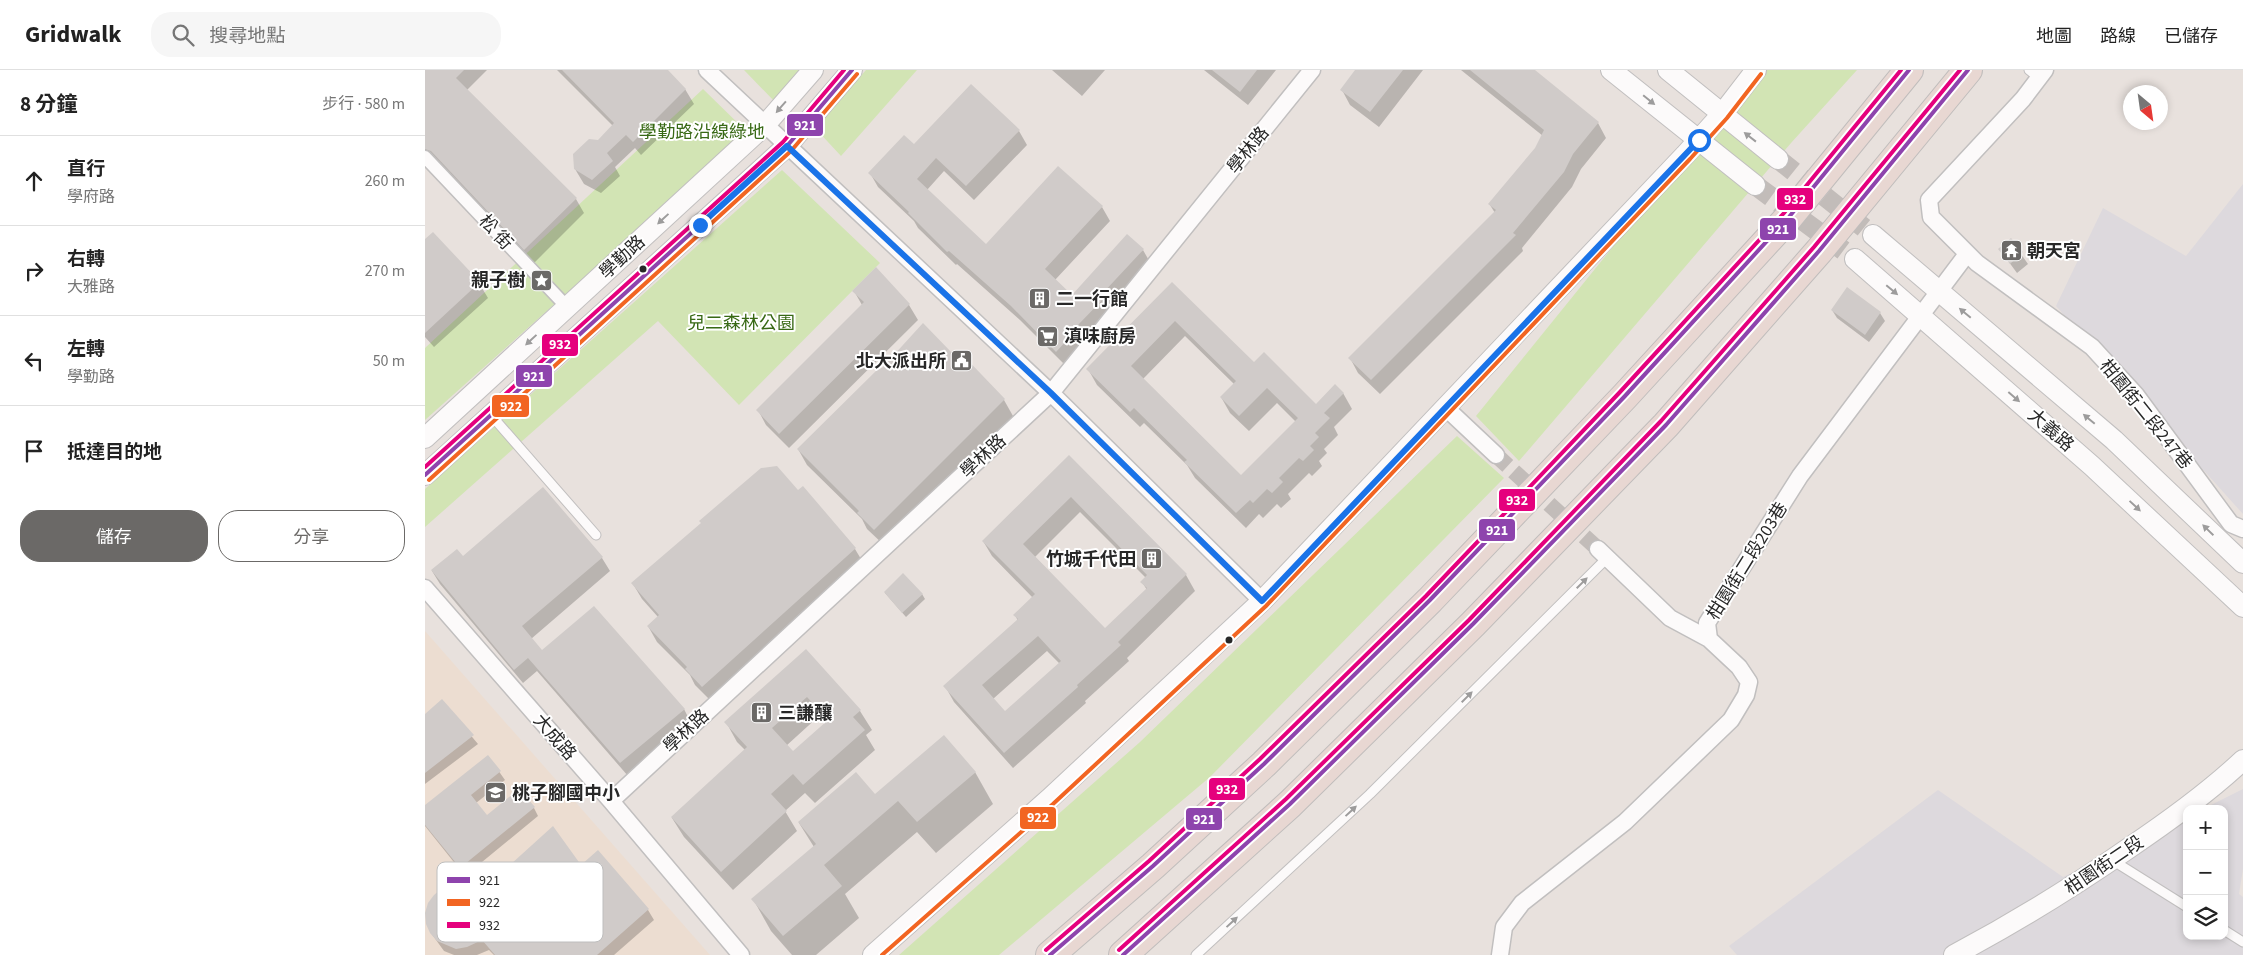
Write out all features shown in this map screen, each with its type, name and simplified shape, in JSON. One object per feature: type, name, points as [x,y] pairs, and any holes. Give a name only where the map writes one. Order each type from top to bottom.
[{"type":"highway","points":[[1050,955],[1153,866],[1264,764],[1430,600],[1625,396],[1783,224],[1909,70]]},
{"type":"highway","points":[[1123,955],[1290,804],[1473,624],[1666,424],[1819,251],[1968,70]]},
{"type":"street","points":[[707,70],[1051,393],[1262,601]]},
{"type":"street","name":"學勤路","points":[[425,438],[765,125],[813,70]]},
{"type":"street","name":"學勤路","points":[[425,475],[787,146],[853,70]]},
{"type":"street","name":"學林路","points":[[611,801],[1051,393],[1312,70]]},
{"type":"street","points":[[1611,70],[1755,185]]},
{"type":"street","points":[[1668,70],[1778,159]]},
{"type":"street","points":[[873,955],[1049,799],[1262,601],[1699,140],[1756,70]]},
{"type":"street","name":"柑園街二段247巷","points":[[2037,73],[2023,99],[1929,200],[1931,217],[1967,254],[2092,347],[2136,395],[2231,524],[2243,529]]},
{"type":"street","name":"松 街","points":[[425,157],[567,307]]},
{"type":"street","name":"大義路","points":[[1873,235],[2114,440],[2243,563]]},
{"type":"street","name":"柑園街二段203巷","points":[[1499,955],[1504,927],[1522,903],[1625,822],[1731,720],[1745,695],[1749,682],[1739,667],[1709,639],[1707,623],[1800,476],[1967,254]]},
{"type":"street","name":"大義路","points":[[1855,259],[2092,466],[2243,607]]},
{"type":"street","points":[[1446,408],[1496,455]]},
{"type":"street","points":[[1603,554],[1670,618],[1709,639]]},
{"type":"street","name":"大成路","points":[[425,588],[611,801],[741,955]]},
{"type":"street","name":"柑園街二段","points":[[1954,955],[2046,903],[2111,860],[2176,816],[2243,760]]},
{"type":"lane","points":[[491,415],[596,535]]},
{"type":"lane","points":[[1196,955],[1370,794],[1603,554]]},
{"type":"lane","points":[[2111,860],[2183,905]]},
{"type":"lane","points":[[2228,933],[2243,942]]},
{"type":"shaded area","points":[[2243,184],[2243,514],[2056,306],[2103,208],[2186,256]]},
{"type":"shaded area","name":"桃子腳國中小","points":[[425,631],[710,955],[425,955]]},
{"type":"shaded area","points":[[2243,789],[2243,869],[2239,894],[2243,897],[2243,955],[1737,955],[1729,946],[1938,790],[2063,877],[2183,819],[2183,940],[2228,940],[2228,805],[2211,805]]},
{"type":"green space","name":"學勤路沿線綠地","points":[[744,70],[805,70],[776,103]]},
{"type":"green space","name":"學勤路沿線綠地","points":[[866,70],[917,70],[841,156],[815,128]]},
{"type":"green space","points":[[1756,70],[1857,70],[1791,143],[1519,461],[1476,416]]},
{"type":"green space","name":"學勤路沿線綠地","points":[[703,89],[747,132],[425,420],[425,348]]},
{"type":"green space","name":"兒二森林公園","points":[[782,170],[880,263],[739,405],[658,321],[425,527],[425,489]]},
{"type":"green space","points":[[1457,436],[1504,478],[1210,777],[999,955],[899,955],[1140,742]]},
{"type":"building","points":[[425,70],[464,70],[456,78],[577,198],[524,250],[431,151],[425,149]]},
{"type":"building","points":[[562,70],[668,70],[686,89],[633,142],[626,135],[607,153],[613,161],[592,180],[574,169],[573,154],[589,139],[598,140],[614,123]]},
{"type":"building","points":[[1212,70],[1257,70],[1240,92]]},
{"type":"building","points":[[1355,70],[1403,70],[1370,112],[1340,90]]},
{"type":"building","points":[[1470,70],[1535,70],[1599,122],[1573,154],[1564,172],[1513,233],[1516,235],[1371,380],[1348,358],[1496,210],[1488,204],[1535,148],[1544,130]]},
{"type":"building","points":[[971,84],[1020,130],[966,186],[936,158],[917,179],[986,244],[1058,166],[1103,206],[1045,269],[1072,295],[1127,234],[1144,249],[1102,294],[1105,297],[1078,325],[1080,326],[1056,352],[1011,306],[949,251],[947,252],[868,173],[904,135],[914,144]]},
{"type":"building","points":[[433,232],[480,282],[425,333],[425,239]]},
{"type":"building","name":"朝天宮","points":[[2011,238],[2023,252],[2010,264],[1998,249]]},
{"type":"building","points":[[876,267],[910,304],[779,434],[756,410],[864,302],[852,291]]},
{"type":"building","points":[[1172,282],[1254,362],[1264,352],[1316,404],[1335,384],[1344,393],[1324,413],[1330,418],[1315,433],[1319,437],[1310,446],[1314,450],[1303,461],[1299,458],[1279,478],[1283,482],[1272,493],[1267,489],[1253,503],[1250,500],[1236,513],[1184,462],[1187,460],[1134,408],[1130,412],[1086,369]],"holes":[[[1175,321],[1236,381],[1220,397],[1239,416],[1267,388],[1298,418],[1241,475],[1131,366]]]},
{"type":"building","points":[[1847,287],[1881,312],[1865,335],[1831,310]]},
{"type":"building","points":[[923,323],[954,355],[958,350],[1005,399],[874,530],[857,513],[859,511],[797,449],[880,367],[882,368]]},
{"type":"building","points":[[1069,455],[1187,574],[1118,642],[1121,645],[1077,685],[1078,687],[1004,753],[943,686],[1018,619],[1013,615],[1035,594],[982,541]],"holes":[[[1071,497],[1147,575],[1140,582],[1147,588],[1105,628],[1023,544]],[[1038,636],[1061,661],[1005,711],[982,685]]]},
{"type":"building","points":[[777,466],[798,490],[803,486],[856,548],[702,687],[685,669],[687,667],[647,626],[659,615],[631,583],[761,468]]},
{"type":"building","points":[[543,487],[603,557],[522,626],[542,650],[594,606],[685,709],[620,763],[528,658],[514,670],[431,570],[457,549],[463,556]]},
{"type":"building","points":[[903,573],[923,594],[902,613],[884,592]]},
{"type":"building","points":[[806,649],[861,710],[853,717],[865,730],[803,785],[793,774],[771,794],[787,811],[721,872],[671,817],[747,747],[724,722]],"holes":[[[807,697],[828,720],[793,751],[772,728]]]},
{"type":"building","points":[[442,699],[474,735],[425,773],[425,714]]},
{"type":"building","points":[[944,735],[976,772],[917,822],[898,801],[824,865],[842,886],[783,936],[751,899],[816,844],[798,822],[856,772],[875,794]]},
{"type":"building","points":[[488,755],[501,771],[471,795],[487,815],[519,789],[535,807],[467,862],[455,862],[425,825],[425,805]]},
{"type":"building","points":[[553,826],[579,862],[513,862]]},
{"type":"building","points":[[598,850],[649,909],[597,955],[495,955],[484,942],[603,942],[603,862],[584,862]]},
{"type":"building","points":[[437,892],[437,941],[430,933],[426,924],[425,913],[428,903]]},
{"type":"building","points":[[439,942],[478,942],[467,947],[456,949]]},
{"type":"tunnel","points":[[1778,159],[1873,235]]},
{"type":"tunnel","points":[[1755,185],[1855,259]]},
{"type":"tunnel","points":[[1496,455],[1598,549]]},
{"type":"transit line","name":"932","points":[[425,467],[783,142],[844,70]]},
{"type":"transit line","name":"921","points":[[425,475],[787,146],[852,70]]},
{"type":"transit line","name":"932","points":[[1046,950],[1149,861],[1260,759],[1426,596],[1620,392],[1784,213],[1901,70]]},
{"type":"transit line","name":"921","points":[[1050,955],[1153,866],[1264,764],[1430,600],[1625,396],[1789,217],[1909,70]]},
{"type":"transit line","name":"932","points":[[1119,950],[1286,799],[1469,620],[1661,421],[1814,247],[1960,70]]},
{"type":"transit line","name":"921","points":[[1123,955],[1290,804],[1473,624],[1666,425],[1819,251],[1968,70]]},
{"type":"transit line","name":"922","points":[[429,480],[791,151],[857,74]]},
{"type":"transit line","name":"922","points":[[882,955],[1053,804],[1266,606],[1690,159],[1727,118],[1761,74]]},
{"type":"place","name":"朝天宮","points":[[2011,251]]},
{"type":"place","name":"親子樹","points":[[541,280]]},
{"type":"place","name":"二一行館","points":[[1040,299]]},
{"type":"place","name":"滇味廚房","points":[[1048,336]]},
{"type":"place","name":"北大派出所","points":[[962,361]]},
{"type":"place","name":"竹城千代田","points":[[1152,559]]},
{"type":"place","name":"三謙釀","points":[[762,713]]},
{"type":"place","name":"桃子腳國中小","points":[[496,793]]},
{"type":"route","points":[[700,225],[787,146],[1051,393],[1262,601],[1699,140]]}]
